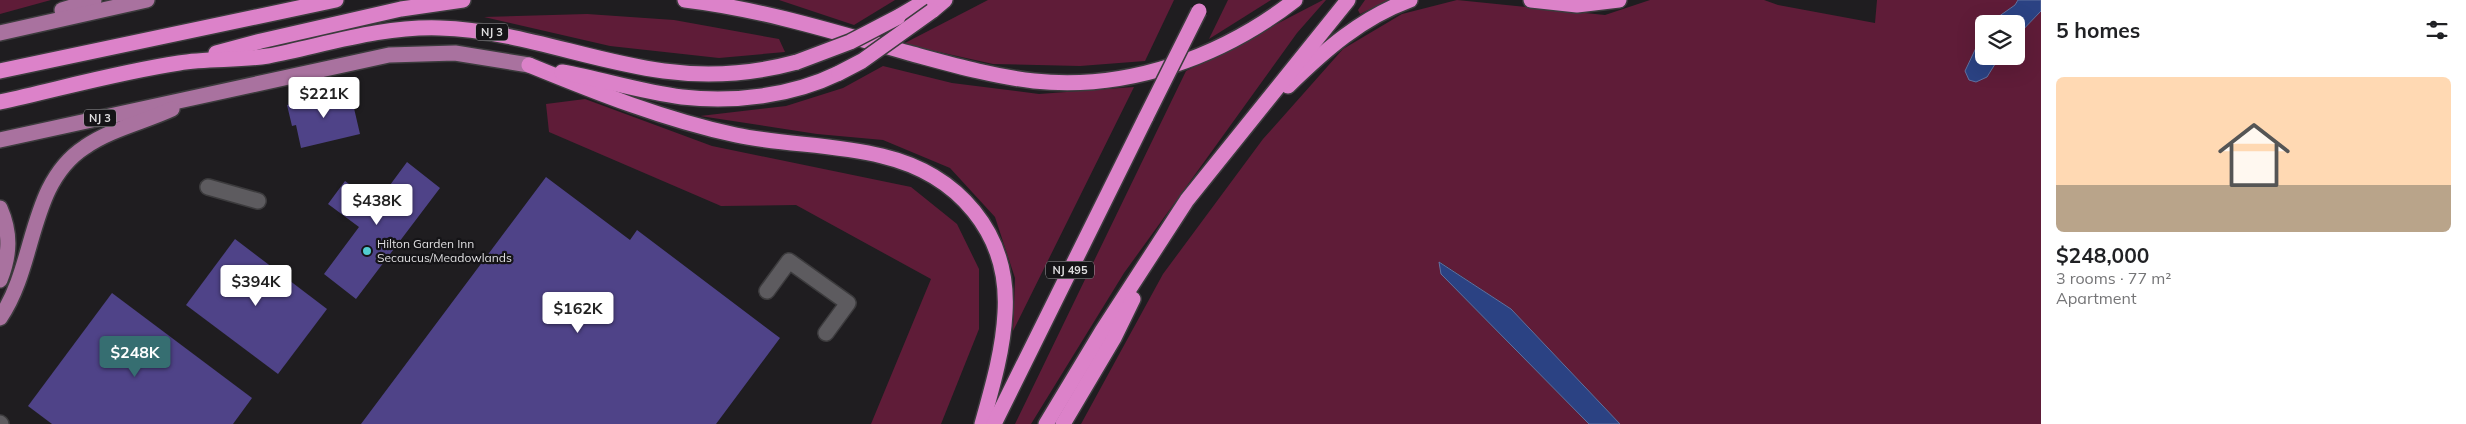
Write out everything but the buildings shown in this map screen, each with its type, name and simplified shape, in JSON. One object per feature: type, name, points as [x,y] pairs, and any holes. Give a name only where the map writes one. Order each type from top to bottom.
[{"type":"highway","points":[[0,71],[336,0]]},
{"type":"highway","points":[[186,62],[261,40],[401,9],[463,0]]},
{"type":"highway","points":[[685,0],[778,17],[978,71],[1026,80],[1058,82],[1122,78],[1189,60],[1250,30],[1295,0]]},
{"type":"highway","name":"NJ 3","points":[[0,102],[186,62],[265,56],[382,32],[430,28],[492,32],[635,66],[675,72],[742,73],[797,62],[850,42],[898,17],[945,0]]},
{"type":"highway","points":[[1046,424],[1102,331],[1199,184],[1348,0]]},
{"type":"highway","points":[[1247,124],[1322,54],[1360,24],[1410,0]]},
{"type":"highway","points":[[1531,0],[1577,5],[1619,0]]},
{"type":"highway","name":"NJ 3","points":[[529,65],[660,94],[704,98],[759,96],[811,84],[862,61],[929,5]]},
{"type":"highway","name":"NJ 495","points":[[994,424],[1201,6]]},
{"type":"highway","points":[[529,65],[579,86],[700,126],[757,139],[882,156],[916,167],[944,182],[967,202],[985,226],[995,248],[1004,284],[1006,311],[1002,344],[982,424]]},
{"type":"highway","points":[[1063,424],[1114,338],[1160,244]]},
{"type":"main road","points":[[0,31],[94,0]]},
{"type":"main road","points":[[0,31],[147,0]]},
{"type":"main road","name":"NJ 3","points":[[0,140],[389,55],[455,53],[529,65]]},
{"type":"main road","points":[[0,318],[10,302],[24,269],[42,201],[54,178],[63,166],[73,155],[96,140],[201,96]]},
{"type":"main road","points":[[0,208],[9,242],[8,255],[0,280]]},
{"type":"lane","points":[[208,187],[258,201]]},
{"type":"lane","points":[[767,291],[789,261],[848,303],[826,333]]},
{"type":"shaded area","points":[[0,0],[51,0],[0,14]]},
{"type":"shaded area","points":[[779,0],[895,0],[854,25]]},
{"type":"shaded area","points":[[988,0],[1174,0],[1145,61],[1080,66],[993,64],[903,44]]},
{"type":"shaded area","points":[[1228,0],[1271,0],[1209,39]]},
{"type":"shaded area","points":[[1326,0],[1297,33],[1124,273],[1031,424],[1015,424],[1186,71]]},
{"type":"shaded area","points":[[1365,0],[1389,0],[1360,14],[1358,10]]},
{"type":"shaded area","points":[[1457,0],[1605,15],[1650,0],[1764,0],[1778,5],[1875,23],[1877,0],[2018,0],[2015,5],[2001,15],[1975,15],[1975,50],[1965,71],[1987,77],[1994,65],[2025,65],[2025,28],[2041,11],[2041,424],[1620,424],[1511,309],[1440,262],[1441,274],[1589,424],[1081,424],[1163,274],[1263,139],[1343,49],[1402,14]]},
{"type":"shaded area","points":[[587,14],[674,20],[779,39],[785,52],[719,58],[610,46],[484,17]]},
{"type":"shaded area","points":[[883,66],[952,83],[1039,94],[1134,87],[1013,331],[1015,278],[995,217],[950,168],[883,140],[817,134],[700,116],[786,106],[843,88]]},
{"type":"shaded area","points":[[585,99],[712,146],[911,187],[957,224],[979,269],[979,329],[941,424],[871,424],[931,279],[796,205],[721,206],[549,132],[546,104]]},
{"type":"water","points":[[2018,0],[2041,0],[2041,11],[2025,28],[2025,15],[2001,15],[2015,5]]},
{"type":"water","points":[[1975,50],[1975,65],[1994,65],[1987,77],[1976,82],[1969,80],[1965,71]]},
{"type":"water","points":[[1439,262],[1511,309],[1620,424],[1589,424],[1441,274]]},
{"type":"place","name":"Hilton Garden Inn Secaucus/Meadowlands","points":[[367,251]]}]
